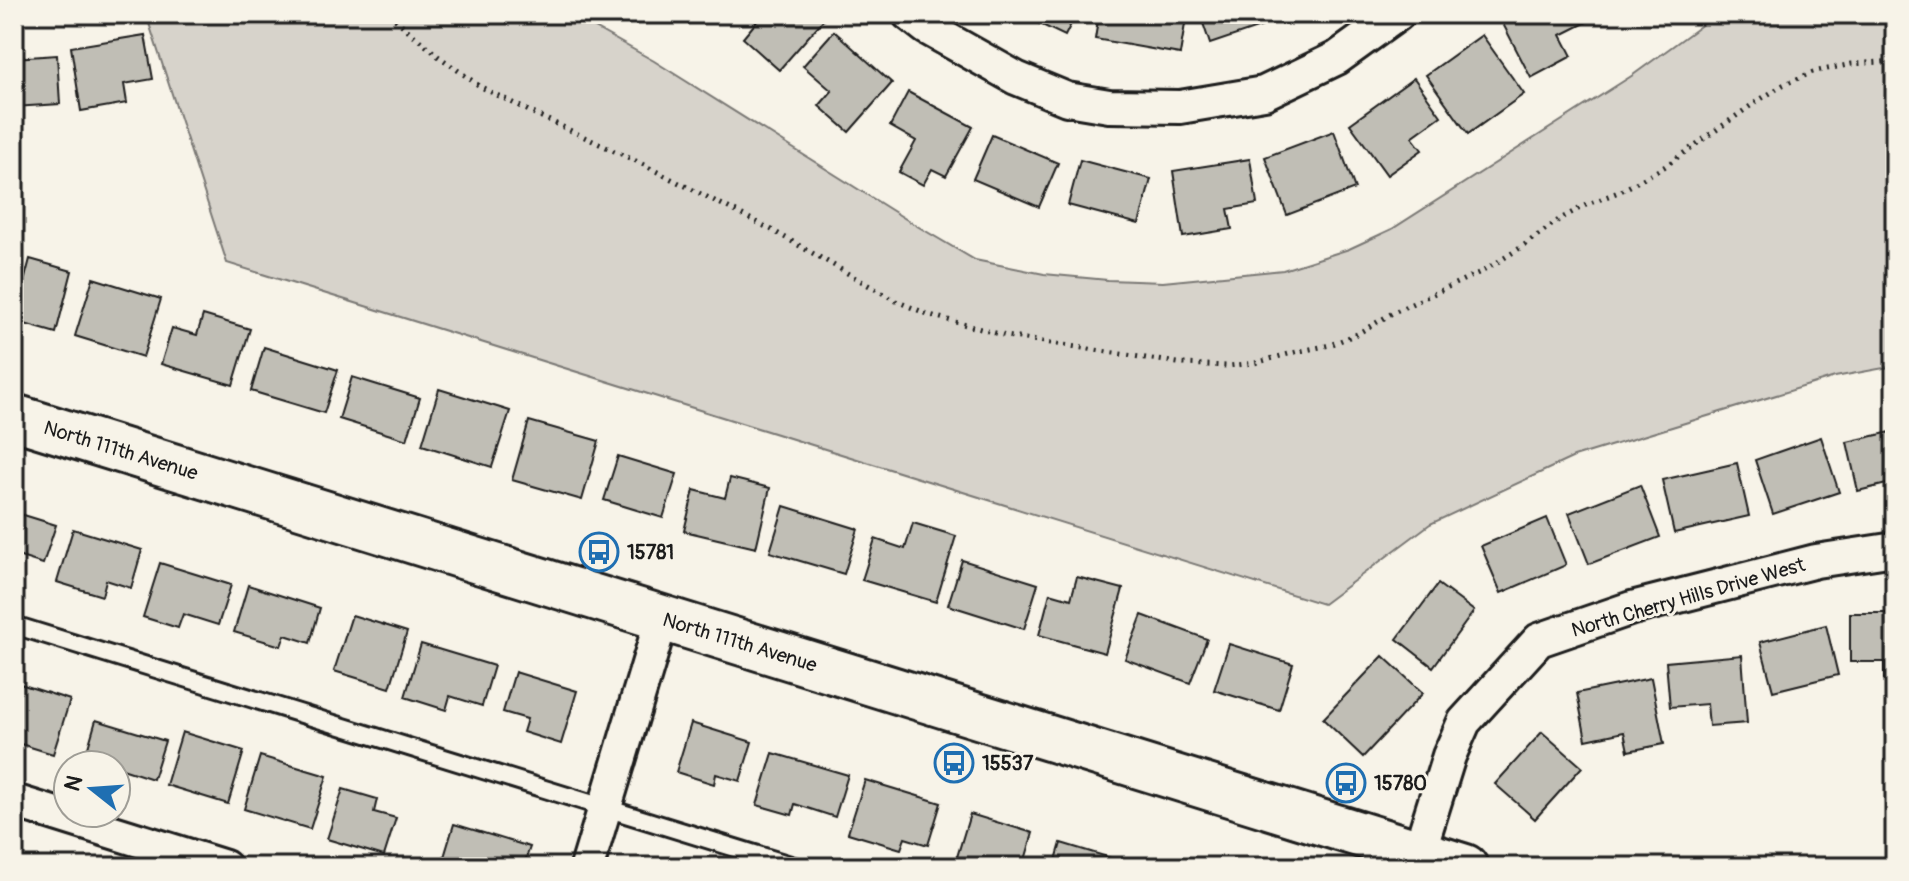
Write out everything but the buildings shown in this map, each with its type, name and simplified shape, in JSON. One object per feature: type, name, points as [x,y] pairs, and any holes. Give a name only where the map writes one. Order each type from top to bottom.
[{"type":"street","points":[[909,14],[927,28],[1016,78],[1067,99],[1109,106],[1180,107],[1264,93],[1337,58],[1398,14]]},
{"type":"street","name":"North 111th Avenue","points":[[14,417],[1465,867]]},
{"type":"street","name":"North Cherry Hills Drive West","points":[[1419,852],[1449,756],[1464,722],[1539,640],[1632,608],[1816,561],[1895,549]]},
{"type":"street","points":[[587,867],[662,618]]},
{"type":"street","points":[[14,801],[225,867]]},
{"type":"lane","points":[[14,625],[797,867]]},
{"type":"path","points":[[389,14],[438,56],[481,87],[725,205],[896,301],[930,315],[1006,336],[1184,364],[1213,365],[1255,363],[1330,345],[1357,334],[1396,311],[1485,270],[1560,219],[1664,167],[1783,85],[1813,72],[1852,64],[1895,61]]},
{"type":"shaded area","points":[[146,14],[570,14],[654,61],[975,260],[1044,274],[1163,282],[1283,270],[1349,249],[1392,229],[1633,75],[1703,24],[1725,14],[1895,14],[1895,366],[1835,377],[1574,457],[1430,524],[1323,604],[227,263]]},
{"type":"place","name":"15781","points":[[599,552]]},
{"type":"place","name":"15537","points":[[954,763]]},
{"type":"place","name":"15780","points":[[1346,783]]}]
